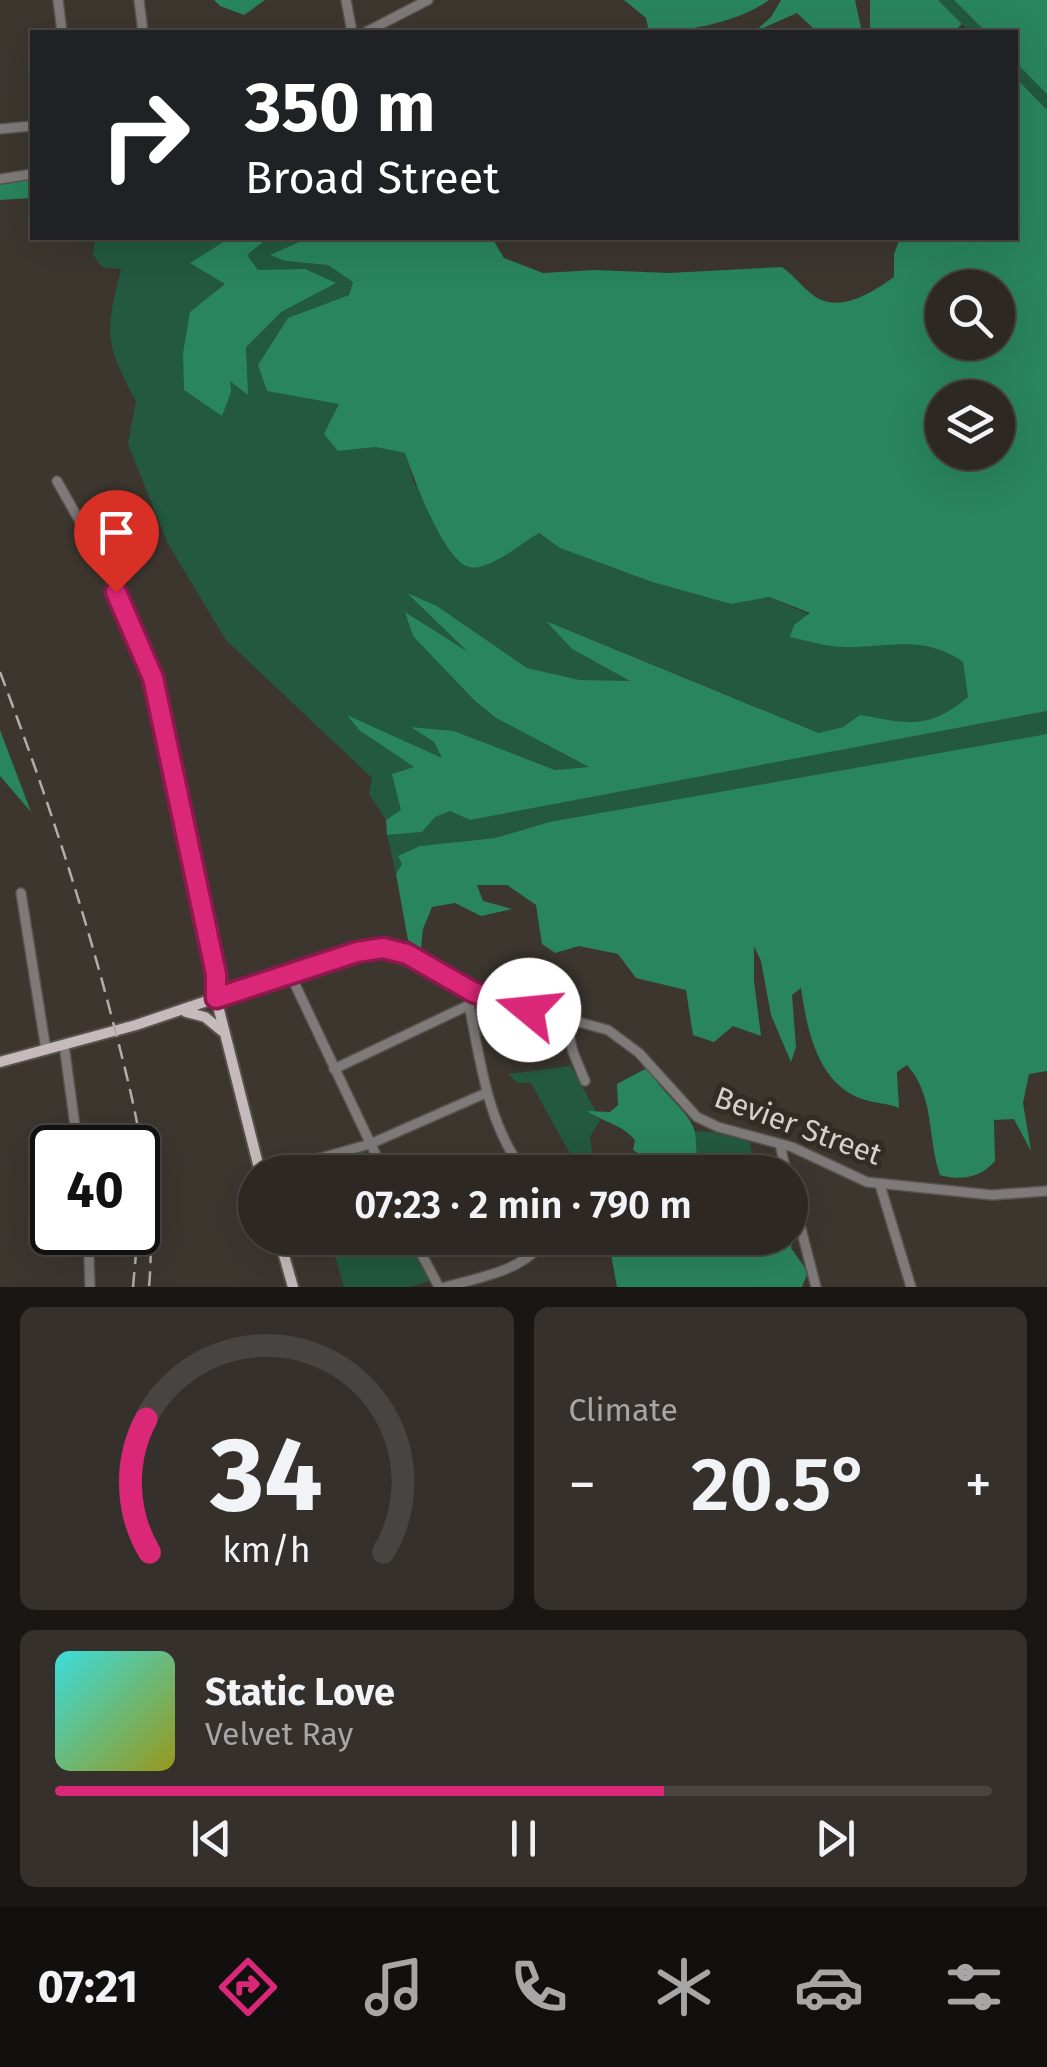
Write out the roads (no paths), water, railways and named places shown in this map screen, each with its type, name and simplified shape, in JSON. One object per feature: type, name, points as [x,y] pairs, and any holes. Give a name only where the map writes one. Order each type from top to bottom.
[{"type":"main road","name":"Bevier Street","points":[[0,1062],[216,998]]},
{"type":"main road","points":[[216,998],[255,1155]]},
{"type":"main road","points":[[170,1014],[201,1015],[222,1032]]},
{"type":"main road","points":[[284,1255],[293,1287]]},
{"type":"street","points":[[58,0],[62,30]]},
{"type":"street","points":[[139,0],[143,30]]},
{"type":"street","points":[[346,0],[352,30]]},
{"type":"street","points":[[370,30],[428,0]]},
{"type":"street","points":[[0,130],[30,126]]},
{"type":"street","points":[[0,179],[30,174]]},
{"type":"street","points":[[56,481],[100,554],[153,678],[216,974],[216,998]]},
{"type":"street","points":[[21,893],[46,1050]]},
{"type":"street","name":"Bevier Street","points":[[216,998],[357,952],[391,949],[415,958],[473,992],[506,1004],[595,1024],[626,1042],[697,1116],[718,1128],[780,1144],[880,1185],[1004,1195],[1047,1191]]},
{"type":"street","points":[[290,976],[376,1155]]},
{"type":"street","points":[[473,992],[469,1004],[486,1094],[496,1128],[513,1155]]},
{"type":"street","points":[[334,1070],[469,1004]]},
{"type":"street","points":[[566,1017],[573,1052],[585,1080]]},
{"type":"street","points":[[64,1044],[75,1125]]},
{"type":"street","points":[[331,1155],[370,1144],[486,1094]]},
{"type":"street","points":[[780,1144],[782,1155]]},
{"type":"street","points":[[880,1185],[911,1287]]},
{"type":"street","points":[[89,1255],[90,1287]]},
{"type":"street","points":[[424,1255],[442,1287],[532,1255]]},
{"type":"street","points":[[808,1255],[816,1287]]},
{"type":"railway","points":[[0,672],[75,889],[129,1087],[147,1187],[149,1287]]},
{"type":"railway","points":[[133,1287],[136,1255]]}]
